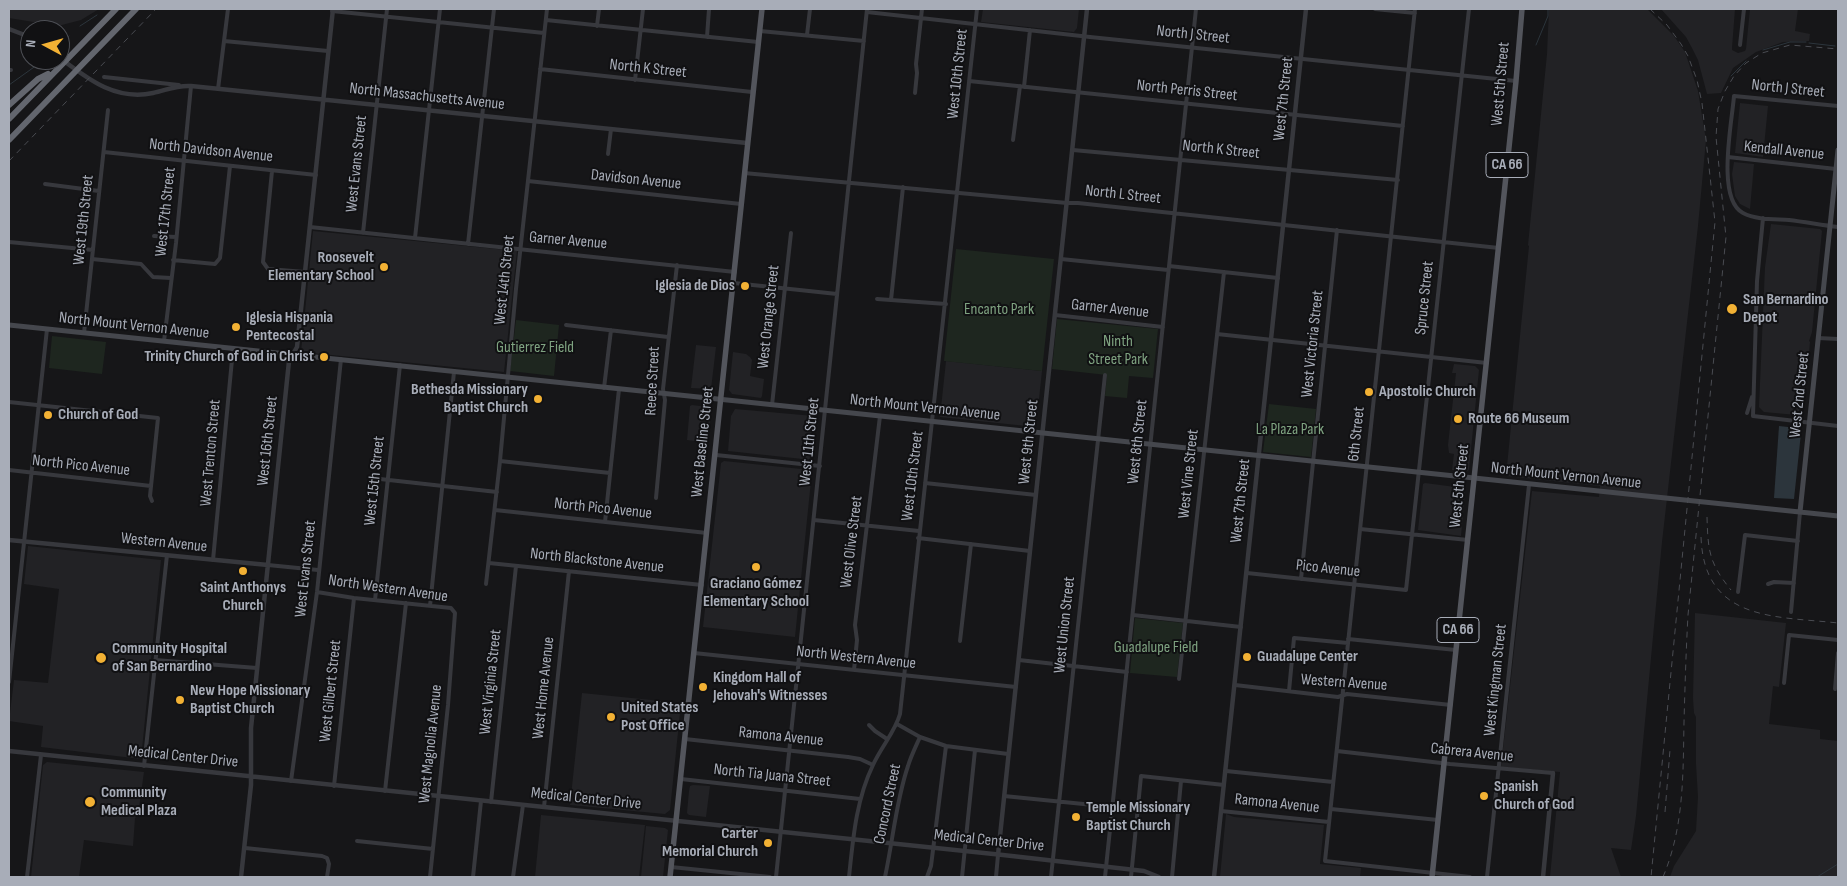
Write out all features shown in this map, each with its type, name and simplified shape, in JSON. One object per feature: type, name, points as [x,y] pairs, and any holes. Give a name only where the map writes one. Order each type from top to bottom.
[{"type":"highway","points":[[9,119],[116,9]]},
{"type":"highway","points":[[9,140],[136,9]]},
{"type":"highway","points":[[9,105],[38,79],[54,72]]},
{"type":"main road","name":"West Baseline Street","points":[[670,877],[762,9]]},
{"type":"main road","name":"West 5th Street","points":[[1432,875],[1499,248],[1522,9]]},
{"type":"main road","name":"West 2nd Street","points":[[1800,512],[1838,150]]},
{"type":"main road","name":"North Mount Vernon Avenue","points":[[9,325],[1474,480],[1838,516]]},
{"type":"street","points":[[218,88],[228,9]]},
{"type":"street","name":"West Evans Street","points":[[362,233],[387,9]]},
{"type":"street","points":[[414,238],[440,9]]},
{"type":"street","points":[[468,244],[494,9]]},
{"type":"street","name":"West 14th Street","points":[[486,584],[497,492],[520,249],[548,9]]},
{"type":"street","points":[[597,26],[599,9]]},
{"type":"street","points":[[635,80],[642,9]]},
{"type":"street","points":[[706,37],[709,9]]},
{"type":"street","points":[[807,35],[810,9]]},
{"type":"street","points":[[915,93],[922,9]]},
{"type":"street","name":"West 10th Street","points":[[849,877],[860,799],[873,765],[897,724],[900,714],[977,9]]},
{"type":"street","name":"West 9th Street","points":[[996,877],[1087,9]]},
{"type":"street","name":"West 8th Street","points":[[1105,877],[1196,9]]},
{"type":"street","name":"West 7th Street","points":[[1214,877],[1306,9]]},
{"type":"street","points":[[1375,9],[1415,11]]},
{"type":"street","name":"Spruce Street","points":[[1406,590],[1469,9]]},
{"type":"street","points":[[1740,45],[1744,9]]},
{"type":"street","points":[[332,10],[544,33]]},
{"type":"street","name":"West 16th Street","points":[[241,877],[250,776],[251,728],[289,362],[297,347],[332,10]]},
{"type":"street","name":"North J Street","points":[[867,10],[1084,37],[1516,81]]},
{"type":"street","name":"West 11th Street","points":[[776,877],[867,10]]},
{"type":"street","name":"6th Street","points":[[1415,11],[1325,861],[1432,875]]},
{"type":"street","points":[[546,20],[758,42]]},
{"type":"street","points":[[1013,140],[1030,30]]},
{"type":"street","points":[[760,31],[864,41]]},
{"type":"street","points":[[224,40],[328,50]]},
{"type":"street","points":[[70,65],[106,89],[127,94],[143,94],[179,85]]},
{"type":"street","name":"North K Street","points":[[540,69],[752,92]]},
{"type":"street","name":"North Massachusetts Avenue","points":[[104,78],[218,88],[747,143]]},
{"type":"street","name":"North Perris Street","points":[[969,81],[1403,126]]},
{"type":"street","name":"West 17th Street","points":[[164,342],[191,86]]},
{"type":"street","name":"North J Street","points":[[1728,157],[1734,96],[1838,106]]},
{"type":"street","name":"West 19th Street","points":[[84,333],[108,110]]},
{"type":"street","points":[[608,154],[611,129]]},
{"type":"street","name":"North K Street","points":[[1072,150],[1398,180]]},
{"type":"street","name":"North Davidson Avenue","points":[[104,152],[316,175]]},
{"type":"street","points":[[1728,157],[1730,191],[1736,207],[1745,214],[1838,227]]},
{"type":"street","name":"Kendall Avenue","points":[[1728,157],[1836,169]]},
{"type":"street","points":[[174,260],[215,264],[220,258],[230,166]]},
{"type":"street","points":[[272,170],[263,262],[268,269],[305,272]]},
{"type":"street","name":"North L Street","points":[[744,172],[1078,203],[1499,248]]},
{"type":"street","name":"Davidson Avenue","points":[[528,181],[741,204]]},
{"type":"street","points":[[46,184],[100,191]]},
{"type":"street","points":[[891,300],[903,187]]},
{"type":"street","points":[[1763,218],[1757,275],[1752,416],[1838,426]]},
{"type":"street","name":"Garner Avenue","points":[[310,227],[735,272]]},
{"type":"street","name":"West Victoria Street","points":[[1301,579],[1337,230]]},
{"type":"street","name":"West Orange Street","points":[[772,405],[791,233]]},
{"type":"street","points":[[154,236],[176,237]]},
{"type":"street","points":[[9,242],[93,250]]},
{"type":"street","points":[[92,259],[140,264],[153,277],[171,278]]},
{"type":"street","points":[[1061,259],[1278,278]]},
{"type":"street","name":"Reece Street","points":[[656,498],[665,400],[663,389],[677,265]]},
{"type":"street","name":"West Vine Street","points":[[1179,680],[1224,272]]},
{"type":"street","points":[[734,283],[836,294]]},
{"type":"street","points":[[877,299],[946,304]]},
{"type":"street","name":"Garner Avenue","points":[[1055,315],[1163,327]]},
{"type":"street","points":[[566,325],[668,336]]},
{"type":"street","points":[[9,682],[47,329]]},
{"type":"street","points":[[604,388],[611,330]]},
{"type":"street","points":[[1217,334],[1487,362]]},
{"type":"street","points":[[1818,338],[1838,339]]},
{"type":"street","name":"West Trenton Street","points":[[213,560],[233,349]]},
{"type":"street","name":"West Evans Street","points":[[291,781],[317,592],[341,359]]},
{"type":"street","name":"West 15th Street","points":[[375,600],[400,365]]},
{"type":"street","points":[[430,606],[454,372]]},
{"type":"street","name":"West Union Street","points":[[1051,877],[1105,375]]},
{"type":"street","points":[[605,522],[619,389]]},
{"type":"street","points":[[1747,413],[1753,395]]},
{"type":"street","points":[[9,402],[158,418],[150,496],[152,500]]},
{"type":"street","name":"West Olive Street","points":[[854,670],[857,640],[855,625],[880,416]]},
{"type":"street","points":[[716,455],[820,466]]},
{"type":"street","points":[[500,462],[610,473]]},
{"type":"street","name":"North Pico Avenue","points":[[9,470],[151,486]]},
{"type":"street","points":[[371,478],[497,492]]},
{"type":"street","points":[[925,483],[1036,495]]},
{"type":"street","name":"West Kingman Street","points":[[1487,877],[1529,485]]},
{"type":"street","name":"North Pico Avenue","points":[[495,510],[707,533]]},
{"type":"street","name":"West 2nd Street","points":[[1791,612],[1800,512]]},
{"type":"street","points":[[814,520],[919,531]]},
{"type":"street","points":[[1360,529],[1468,540]]},
{"type":"street","points":[[1738,592],[1744,535],[1798,541]]},
{"type":"street","points":[[918,538],[1030,551]]},
{"type":"street","name":"Western Avenue","points":[[9,540],[318,570]]},
{"type":"street","points":[[960,641],[971,544]]},
{"type":"street","points":[[144,766],[166,555]]},
{"type":"street","name":"North Blackstone Avenue","points":[[489,563],[702,585]]},
{"type":"street","name":"West Virginia Street","points":[[491,802],[516,566]]},
{"type":"street","name":"West Home Avenue","points":[[544,808],[569,571]]},
{"type":"street","name":"Pico Avenue","points":[[1246,573],[1406,590]]},
{"type":"street","points":[[1768,584],[1774,582],[1794,584]]},
{"type":"street","name":"North Western Avenue","points":[[317,592],[354,598],[452,608],[455,612]]},
{"type":"street","name":"West Gilbert Street","points":[[334,786],[354,598]]},
{"type":"street","points":[[385,791],[406,604]]},
{"type":"street","name":"West Magnolia Avenue","points":[[430,877],[455,612]]},
{"type":"street","points":[[1133,615],[1241,627]]},
{"type":"street","points":[[1784,683],[1790,635],[1838,640]]},
{"type":"street","points":[[1288,691],[1294,638],[1456,650]]},
{"type":"street","name":"North Western Avenue","points":[[694,653],[1016,687]]},
{"type":"street","points":[[1835,689],[1838,653]]},
{"type":"street","points":[[155,660],[258,668]]},
{"type":"street","points":[[1019,660],[1127,672]]},
{"type":"street","name":"Western Avenue","points":[[1235,686],[1338,697],[1347,694],[1451,705]]},
{"type":"street","points":[[897,724],[920,737],[946,746],[1008,754]]},
{"type":"street","points":[[870,725],[887,739]]},
{"type":"street","name":"Concord Street","points":[[885,877],[893,843],[898,804],[908,766],[920,737]]},
{"type":"street","name":"Ramona Avenue","points":[[685,739],[854,758],[873,765]]},
{"type":"street","points":[[927,877],[931,866],[946,746]]},
{"type":"street","points":[[962,877],[975,750]]},
{"type":"street","name":"Medical Center Drive","points":[[9,751],[893,843],[1144,871],[1159,877]]},
{"type":"street","name":"Cabrera Avenue","points":[[1336,751],[1554,773],[1543,877]]},
{"type":"street","points":[[27,877],[41,755]]},
{"type":"street","points":[[1226,771],[1333,782]]},
{"type":"street","name":"Ramona Avenue","points":[[1132,870],[1141,776],[1224,785]]},
{"type":"street","name":"North Tia Juana Street","points":[[681,779],[860,799]]},
{"type":"street","points":[[1172,877],[1181,781]]},
{"type":"street","points":[[1004,796],[1113,807]]},
{"type":"street","points":[[472,877],[481,801]]},
{"type":"street","points":[[513,877],[523,805]]},
{"type":"street","name":"Ramona Avenue","points":[[1331,809],[1438,820]]},
{"type":"street","name":"Ramona Avenue","points":[[1221,811],[1329,822]]},
{"type":"street","points":[[357,841],[433,849]]},
{"type":"street","points":[[244,848],[322,856],[327,858],[329,864],[327,877]]},
{"type":"street","points":[[672,867],[770,877]]},
{"type":"street","points":[[1131,877],[1132,870]]},
{"type":"street","points":[[1432,875],[1470,877]]},
{"type":"shaded area","points":[[9,9],[99,9],[81,20],[70,23],[70,20],[21,20],[9,18]]},
{"type":"shaded area","points":[[983,9],[1079,9],[1077,28],[1074,32],[981,22]]},
{"type":"shaded area","points":[[1549,9],[1647,9],[1674,36],[1685,52],[1698,91],[1706,140],[1662,542],[1636,816],[1631,850],[1611,848],[1621,877],[1550,877],[1560,772],[1501,767],[1532,491],[1599,497],[1600,486],[1506,476],[1547,54]]},
{"type":"shaded area","points":[[1661,9],[1735,9],[1732,50],[1738,53],[1746,49],[1750,9],[1798,9],[1795,31],[1810,34],[1809,41],[1783,42],[1756,52],[1733,68],[1721,93],[1707,94],[1698,60],[1692,48],[1686,37]]},
{"type":"shaded area","points":[[1740,103],[1768,106],[1763,157],[1735,153]]},
{"type":"shaded area","points":[[1734,162],[1754,164],[1750,209],[1740,204],[1735,196],[1732,174]]},
{"type":"shaded area","points":[[1771,224],[1820,229],[1822,231],[1812,332],[1809,341],[1807,376],[1801,411],[1797,415],[1764,412],[1759,407],[1765,267]]},
{"type":"shaded area","points":[[313,231],[517,251],[504,372],[301,352]]},
{"type":"shaded area","points":[[696,345],[716,347],[711,389],[691,388]]},
{"type":"shaded area","points":[[733,352],[746,354],[750,357],[752,360],[750,376],[764,379],[761,398],[732,394],[729,390]]},
{"type":"shaded area","points":[[946,361],[1042,371],[1036,427],[940,417]]},
{"type":"shaded area","points":[[1454,364],[1475,366],[1479,370],[1469,469],[1465,472],[1452,470],[1454,454],[1449,453],[1448,445],[1456,373],[1452,373]]},
{"type":"shaded area","points":[[690,406],[711,409],[708,443],[687,440]]},
{"type":"shaded area","points":[[735,409],[814,416],[816,418],[812,460],[728,451],[731,416]]},
{"type":"shaded area","points":[[1779,426],[1797,428],[1801,433],[1794,499],[1774,498]]},
{"type":"shaded area","name":"Graciano Gómez Elementary School","points":[[724,461],[812,471],[795,637],[703,627],[721,463]]},
{"type":"shaded area","points":[[1423,484],[1463,488],[1465,493],[1461,536],[1418,530]]},
{"type":"shaded area","name":"Community Hospital of San Bernardino","points":[[28,546],[161,560],[141,759],[41,747],[43,726],[9,721],[14,680],[48,683],[59,589],[24,584]]},
{"type":"shaded area","points":[[1695,613],[1786,623],[1779,687],[1773,686],[1769,724],[1820,730],[1820,739],[1838,741],[1838,877],[1670,877],[1674,866],[1696,831],[1698,797],[1696,717],[1693,698]]},
{"type":"shaded area","points":[[582,693],[681,703],[670,810],[665,814],[570,805]]},
{"type":"shaded area","name":"Community Medical Plaza","points":[[47,762],[144,772],[138,815],[135,818],[133,846],[84,840],[79,877],[31,877],[43,765]]},
{"type":"shaded area","points":[[690,786],[710,786],[706,817],[689,815],[687,813]]},
{"type":"shaded area","points":[[1226,814],[1234,817],[1324,825],[1320,864],[1361,868],[1360,877],[1220,877]]},
{"type":"shaded area","points":[[541,815],[645,825],[639,877],[535,877]]},
{"type":"shaded area","points":[[646,826],[668,830],[663,877],[641,877]]},
{"type":"green space","name":"Encanto Park","points":[[956,249],[1054,259],[1042,371],[944,361]]},
{"type":"green space","name":"Ninth Street Park","points":[[1057,319],[1158,329],[1153,378],[1129,376],[1127,398],[1105,396],[1107,375],[1052,369]]},
{"type":"green space","name":"Gutierrez Field","points":[[516,320],[559,325],[554,376],[510,371]]},
{"type":"green space","points":[[52,336],[106,342],[102,374],[49,368]]},
{"type":"green space","name":"La Plaza Park","points":[[1269,404],[1316,409],[1311,457],[1263,452]]},
{"type":"green space","name":"Guadalupe Field","points":[[1135,618],[1183,623],[1177,677],[1130,673]]},
{"type":"waterway","points":[[1536,45],[1548,16],[1548,9]]},
{"type":"waterway","points":[[80,26],[97,15]]},
{"type":"waterway","points":[[1763,50],[1790,42],[1806,42]]},
{"type":"waterway","points":[[1809,43],[1835,46]]},
{"type":"waterway","points":[[1731,76],[1746,61]]},
{"type":"waterway","points":[[9,85],[30,70]]},
{"type":"waterway","points":[[1817,877],[1838,864]]},
{"type":"railway","points":[[9,161],[156,9]]},
{"type":"railway","points":[[1650,9],[1667,25],[1681,44],[1688,56],[1697,80],[1702,103],[1715,222],[1651,877]]},
{"type":"railway","points":[[1663,877],[1675,839],[1681,801],[1688,615],[1726,237],[1716,137],[1718,109],[1725,91],[1734,76],[1746,63],[1762,53],[1790,45],[1838,49]]},
{"type":"railway","points":[[1707,517],[1711,556],[1718,572],[1731,590]]},
{"type":"railway","points":[[1701,537],[1705,565],[1715,585],[1729,600],[1747,609],[1768,615],[1838,623]]},
{"type":"railway","points":[[1665,812],[1670,750]]},
{"type":"place","name":"Roosevelt Elementary School","points":[[384,267]]},
{"type":"place","name":"Iglesia de Dios","points":[[745,286]]},
{"type":"place","name":"San Bernardino Depot","points":[[1732,309]]},
{"type":"place","name":"Iglesia Hispania Pentecostal","points":[[236,327]]},
{"type":"place","name":"Trinity Church of God in Christ","points":[[324,357]]},
{"type":"place","name":"Apostolic Church","points":[[1369,392]]},
{"type":"place","name":"Bethesda Missionary Baptist Church","points":[[538,399]]},
{"type":"place","name":"Church of God","points":[[48,415]]},
{"type":"place","name":"Route 66 Museum","points":[[1458,419]]},
{"type":"place","name":"Graciano Gómez Elementary School","points":[[756,567]]},
{"type":"place","name":"Saint Anthonys Church","points":[[243,571]]},
{"type":"place","name":"Guadalupe Center","points":[[1247,657]]},
{"type":"place","name":"Community Hospital of San Bernardino","points":[[101,658]]},
{"type":"place","name":"Kingdom Hall of Jehovah's Witnesses","points":[[703,687]]},
{"type":"place","name":"New Hope Missionary Baptist Church","points":[[180,700]]},
{"type":"place","name":"United States Post Office","points":[[611,717]]},
{"type":"place","name":"Spanish Church of God","points":[[1484,796]]},
{"type":"place","name":"Community Medical Plaza","points":[[90,802]]},
{"type":"place","name":"Temple Missionary Baptist Church","points":[[1076,817]]},
{"type":"place","name":"Carter Memorial Church","points":[[768,843]]}]
